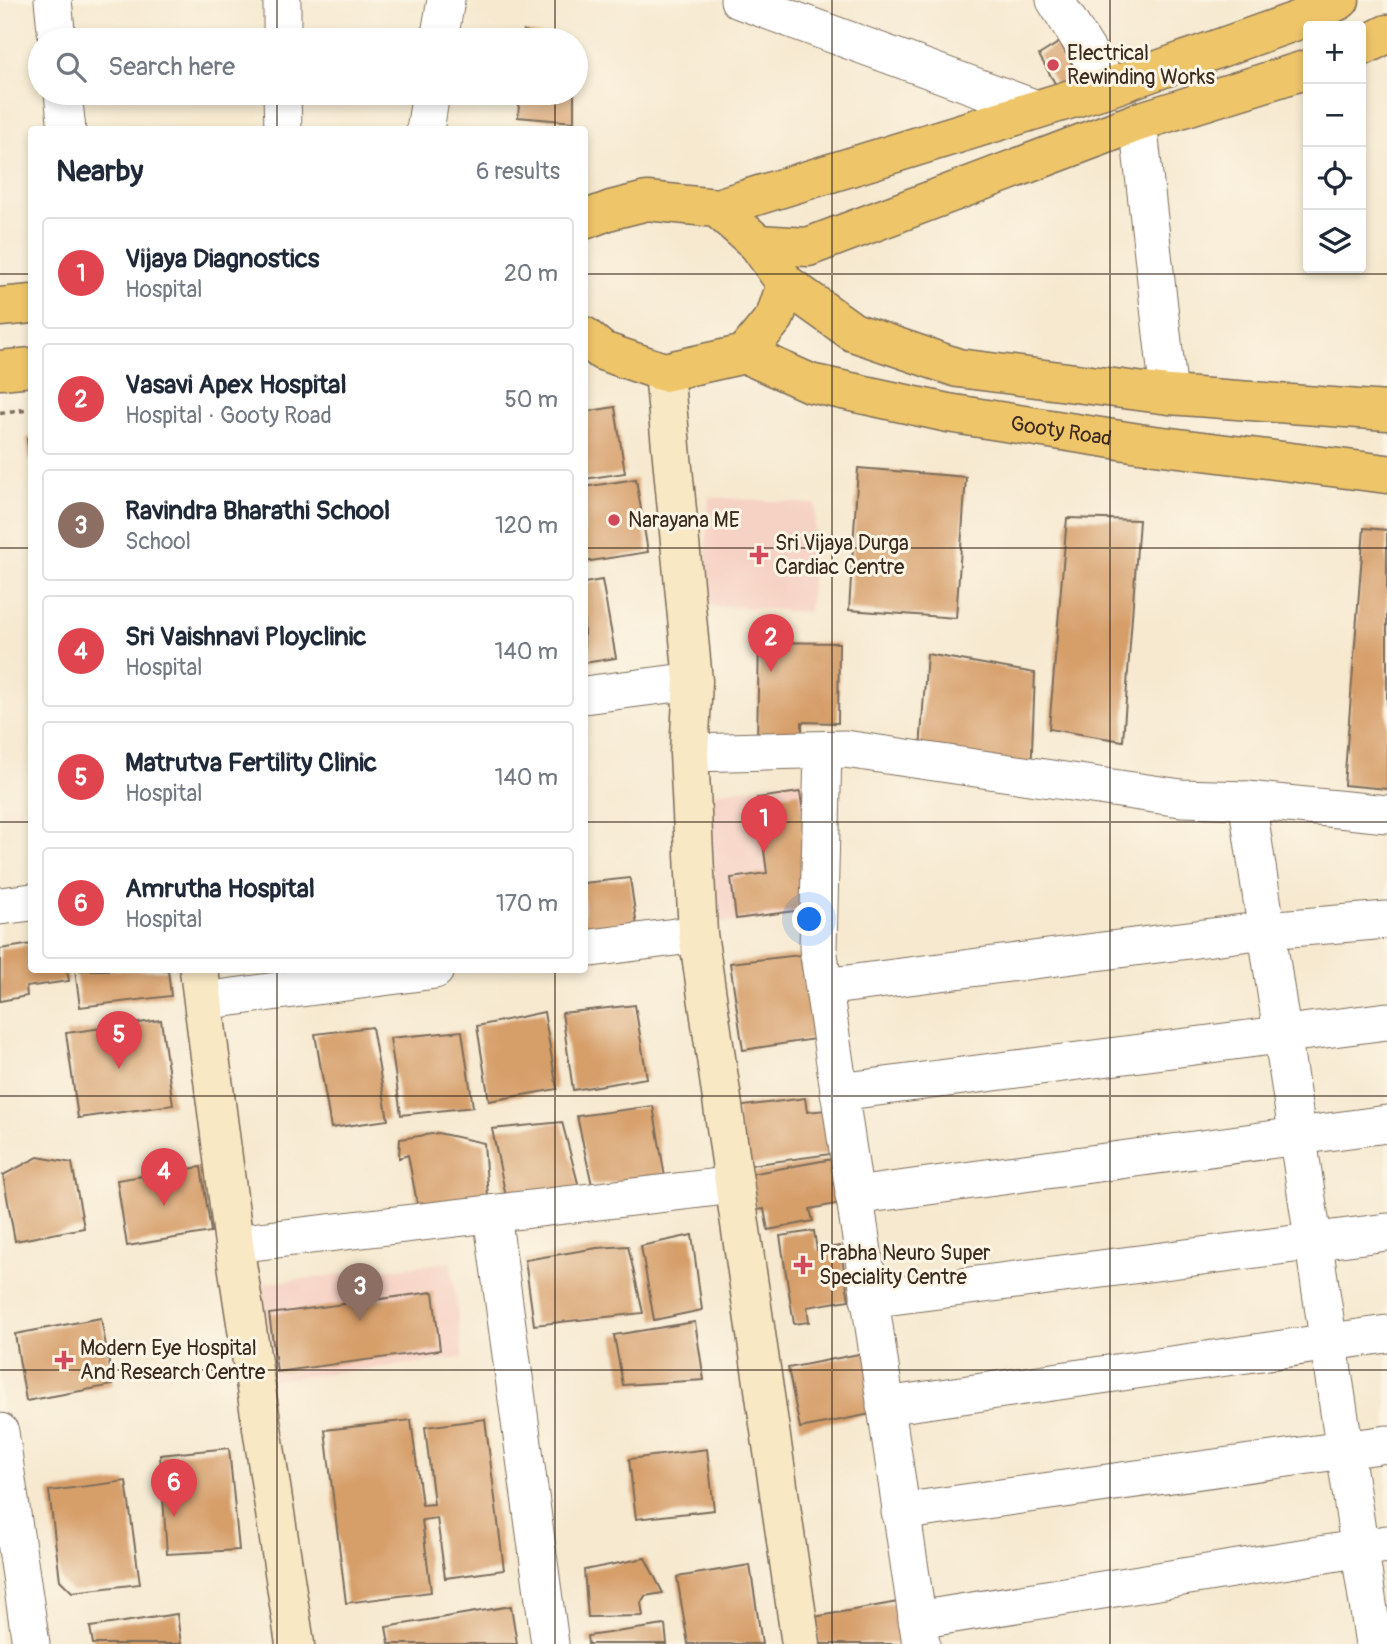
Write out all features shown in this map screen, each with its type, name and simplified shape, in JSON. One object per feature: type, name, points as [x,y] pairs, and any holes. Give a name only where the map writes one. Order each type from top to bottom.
[{"type":"main road","points":[[588,219],[647,201],[717,208],[1110,87],[1299,20],[1340,0]]},
{"type":"main road","points":[[1366,44],[1387,34]]},
{"type":"main road","points":[[758,244],[808,247],[1138,122],[1303,71]]},
{"type":"main road","points":[[717,208],[758,244],[786,284],[853,332],[958,368],[1169,395],[1387,411]]},
{"type":"main road","points":[[590,345],[664,372],[745,354],[775,317],[786,284]]},
{"type":"main road","points":[[0,307],[28,304]]},
{"type":"main road","name":"Gooty Road","points":[[745,354],[810,383],[948,413],[1139,443],[1387,474]]},
{"type":"main road","points":[[0,370],[28,367]]},
{"type":"street","points":[[53,0],[56,28]]},
{"type":"street","points":[[282,0],[282,28]]},
{"type":"street","points":[[441,28],[446,0]]},
{"type":"street","points":[[739,0],[1037,109]]},
{"type":"street","points":[[1055,0],[1110,87]]},
{"type":"street","points":[[64,105],[67,126]]},
{"type":"street","points":[[282,105],[282,126]]},
{"type":"street","points":[[426,126],[429,105]]},
{"type":"street","points":[[1138,122],[1169,395]]},
{"type":"street","points":[[664,372],[693,681],[689,753],[698,933],[802,1644]]},
{"type":"street","points":[[588,694],[693,681]]},
{"type":"street","points":[[689,753],[845,749],[1181,798],[1247,800],[1387,814]]},
{"type":"street","points":[[823,750],[818,948],[919,1632],[1373,1546]]},
{"type":"street","points":[[1247,800],[1343,1450],[1373,1546],[1374,1644]]},
{"type":"street","points":[[0,906],[28,902]]},
{"type":"street","points":[[824,987],[1266,930],[1387,920]]},
{"type":"street","points":[[588,948],[698,933]]},
{"type":"street","points":[[295,1644],[234,1244],[201,985],[388,973]]},
{"type":"street","points":[[839,1092],[1387,1021]]},
{"type":"street","points":[[855,1196],[1387,1124]]},
{"type":"street","points":[[234,1244],[735,1185]]},
{"type":"street","points":[[492,1214],[550,1644]]},
{"type":"street","points":[[869,1299],[1387,1232]]},
{"type":"street","points":[[885,1406],[1387,1334]]},
{"type":"street","points":[[0,1433],[31,1644]]},
{"type":"street","points":[[900,1512],[1387,1444]]},
{"type":"path","points":[[0,413],[28,410]]},
{"type":"shaded area","name":"Sri Vijaya Durga Cardiac Centre","points":[[709,497],[816,504],[809,612],[702,605]]},
{"type":"shaded area","points":[[806,779],[830,911],[717,924],[701,795]]},
{"type":"shaded area","points":[[451,1262],[463,1358],[268,1380],[257,1284]]},
{"type":"building","points":[[1060,42],[1081,81],[1061,94],[1039,55]]},
{"type":"building","points":[[519,105],[574,105],[574,122],[518,117]]},
{"type":"building","points":[[615,407],[625,473],[588,478],[588,411]]},
{"type":"building","points":[[858,468],[966,477],[956,618],[849,610]]},
{"type":"building","name":"Narayana ME","points":[[636,479],[648,552],[588,561],[588,486]]},
{"type":"building","points":[[1067,518],[1139,520],[1123,741],[1049,729]]},
{"type":"building","points":[[1364,528],[1387,530],[1387,789],[1344,785]]},
{"type":"building","points":[[602,580],[616,658],[588,662],[588,582]]},
{"type":"building","points":[[759,642],[839,643],[838,723],[802,722],[802,741],[757,740]]},
{"type":"building","points":[[927,654],[1035,673],[1031,777],[919,763]]},
{"type":"building","points":[[800,792],[817,908],[736,919],[731,878],[767,873],[757,798]]},
{"type":"building","points":[[630,878],[637,926],[588,932],[588,883]]},
{"type":"building","points":[[28,945],[28,973],[68,973],[69,981],[26,987],[27,996],[0,1001],[0,949]]},
{"type":"building","points":[[800,955],[815,1039],[743,1050],[730,963]]},
{"type":"building","points":[[75,973],[168,973],[171,996],[80,1007]]},
{"type":"building","points":[[635,1005],[647,1078],[573,1090],[562,1013]]},
{"type":"building","points":[[544,1012],[557,1089],[489,1101],[477,1026]]},
{"type":"building","points":[[161,1020],[173,1105],[78,1118],[66,1033]]},
{"type":"building","points":[[372,1027],[388,1120],[331,1128],[315,1034]]},
{"type":"building","points":[[462,1031],[473,1107],[401,1115],[390,1038]]},
{"type":"building","points":[[805,1098],[807,1112],[826,1110],[831,1154],[743,1166],[736,1107]]},
{"type":"building","points":[[653,1106],[665,1177],[592,1185],[577,1116]]},
{"type":"building","points":[[562,1122],[579,1187],[506,1197],[492,1129]]},
{"type":"building","points":[[438,1133],[484,1143],[488,1197],[418,1208],[408,1155],[399,1158],[400,1139]]},
{"type":"building","points":[[38,1157],[72,1163],[84,1228],[15,1241],[3,1175]]},
{"type":"building","points":[[833,1159],[841,1203],[810,1209],[813,1221],[768,1230],[764,1209],[756,1210],[750,1174]]},
{"type":"building","points":[[201,1167],[211,1232],[127,1246],[117,1180]]},
{"type":"building","points":[[814,1231],[817,1250],[840,1246],[849,1300],[807,1307],[809,1322],[794,1324],[780,1236]]},
{"type":"building","points":[[692,1235],[702,1310],[654,1320],[641,1246]]},
{"type":"building","points":[[628,1246],[643,1313],[534,1325],[525,1260],[597,1248]]},
{"type":"building","points":[[433,1292],[440,1350],[277,1372],[269,1314]]},
{"type":"building","name":"Modern Eye Hospital And Research Centre","points":[[101,1318],[113,1385],[26,1401],[15,1334]]},
{"type":"building","points":[[695,1322],[704,1380],[623,1385],[614,1335]]},
{"type":"building","points":[[869,1352],[881,1412],[800,1428],[788,1368]]},
{"type":"building","points":[[485,1419],[504,1570],[445,1578],[437,1518],[422,1520],[431,1592],[346,1603],[325,1430],[411,1420],[422,1505],[434,1504],[425,1427]]},
{"type":"building","points":[[229,1448],[239,1550],[167,1554],[160,1455]]},
{"type":"building","points":[[707,1449],[714,1510],[636,1519],[629,1459]]},
{"type":"building","points":[[126,1481],[140,1584],[72,1592],[60,1580],[49,1491]]},
{"type":"building","points":[[645,1558],[663,1593],[645,1596],[641,1603],[643,1616],[588,1617],[584,1570]]},
{"type":"building","points":[[750,1565],[762,1644],[688,1644],[677,1577]]},
{"type":"building","points":[[898,1602],[906,1644],[819,1644],[814,1617]]},
{"type":"building","points":[[511,1606],[517,1644],[389,1644],[386,1627]]},
{"type":"building","points":[[177,1614],[181,1644],[93,1644],[90,1627]]},
{"type":"building","points":[[665,1625],[667,1644],[588,1644],[587,1636]]},
{"type":"place","name":"Electrical Rewinding Works","points":[[1053,65]]},
{"type":"place","name":"Narayana ME","points":[[614,520]]},
{"type":"place","name":"Sri Vijaya Durga Cardiac Centre","points":[[759,555]]},
{"type":"place","name":"Vasavi Apex Hospital","points":[[771,672]]},
{"type":"place","name":"Vijaya Diagnostics","points":[[764,853]]},
{"type":"place","name":"Matrutva Fertility Clinic","points":[[119,1069]]},
{"type":"place","name":"Sri Vaishnavi Ployclinic","points":[[164,1206]]},
{"type":"place","name":"Prabha Neuro Super Speciality Centre","points":[[803,1265]]},
{"type":"place","name":"Ravindra Bharathi School","points":[[360,1321]]},
{"type":"place","name":"Modern Eye Hospital And Research Centre","points":[[64,1360]]},
{"type":"place","name":"Amrutha Hospital","points":[[174,1517]]}]
